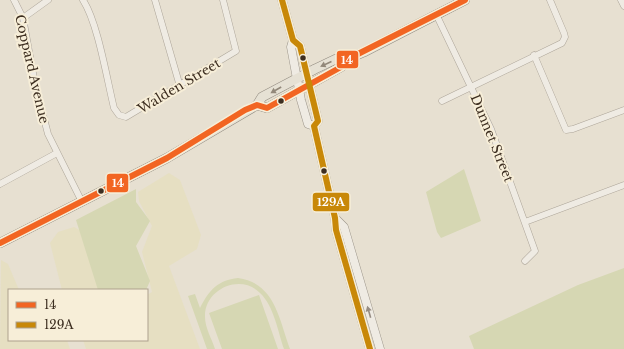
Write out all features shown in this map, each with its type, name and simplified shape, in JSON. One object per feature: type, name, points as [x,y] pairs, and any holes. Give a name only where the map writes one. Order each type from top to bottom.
[{"type":"main road","points":[[282,0],[293,40],[291,47],[299,90],[308,124],[314,126]]},
{"type":"main road","points":[[257,105],[267,108],[341,67],[348,59],[465,0]]},
{"type":"main road","points":[[293,40],[300,46],[318,121],[314,126]]},
{"type":"main road","points":[[0,243],[167,158],[257,105],[262,97],[297,78],[336,59],[348,59]]},
{"type":"main road","points":[[314,126],[335,218],[336,230],[370,349]]},
{"type":"main road","points":[[335,218],[344,227],[380,349]]},
{"type":"street","name":"Coppard Avenue","points":[[14,0],[23,18],[35,84],[48,134],[82,202]]},
{"type":"street","points":[[23,18],[48,0]]},
{"type":"street","name":"Walden Street","points":[[83,0],[90,15],[114,108],[119,115],[129,116],[179,84],[236,51],[223,0]]},
{"type":"street","points":[[155,0],[179,84]]},
{"type":"street","points":[[442,101],[552,46],[558,46],[564,40],[564,33],[550,0]]},
{"type":"street","points":[[621,0],[624,6]]},
{"type":"street","name":"Dunnet Street","points":[[436,14],[494,136],[525,222],[535,251],[525,261]]},
{"type":"street","points":[[534,55],[566,130],[573,129],[624,110]]},
{"type":"street","points":[[0,184],[57,153]]},
{"type":"street","points":[[525,222],[624,185]]},
{"type":"shaded area","points":[[169,173],[180,180],[201,235],[197,249],[169,266],[200,349],[86,349],[83,341],[148,341],[148,294],[152,292],[142,252],[152,226],[139,201],[138,192]]},
{"type":"shaded area","points":[[74,227],[83,232],[100,289],[62,289],[50,243],[58,232]]},
{"type":"shaded area","points":[[1,260],[8,264],[19,289],[8,289],[8,341],[67,341],[70,349],[0,349]]},
{"type":"green space","points":[[464,169],[481,221],[441,238],[437,232],[426,192]]},
{"type":"green space","points":[[136,189],[136,202],[150,221],[136,246],[150,281],[146,289],[98,289],[76,220]]},
{"type":"green space","points":[[624,268],[624,349],[474,349],[469,336],[578,285]]},
{"type":"green space","points":[[238,278],[250,281],[260,287],[268,295],[274,304],[290,349],[284,349],[275,320],[265,298],[252,287],[243,284],[234,284],[217,292],[210,299],[206,307],[205,321],[215,349],[207,349],[188,296],[195,294],[200,308],[207,296],[215,287],[225,281]]},
{"type":"green space","points":[[259,295],[278,349],[222,349],[209,313]]},
{"type":"transit line","name":"129A","points":[[282,0],[293,40],[300,46],[318,121],[314,126],[335,218],[336,230],[370,349]]},
{"type":"transit line","name":"14","points":[[0,243],[167,158],[245,110],[257,105],[267,108],[341,67],[348,59],[465,0]]}]
